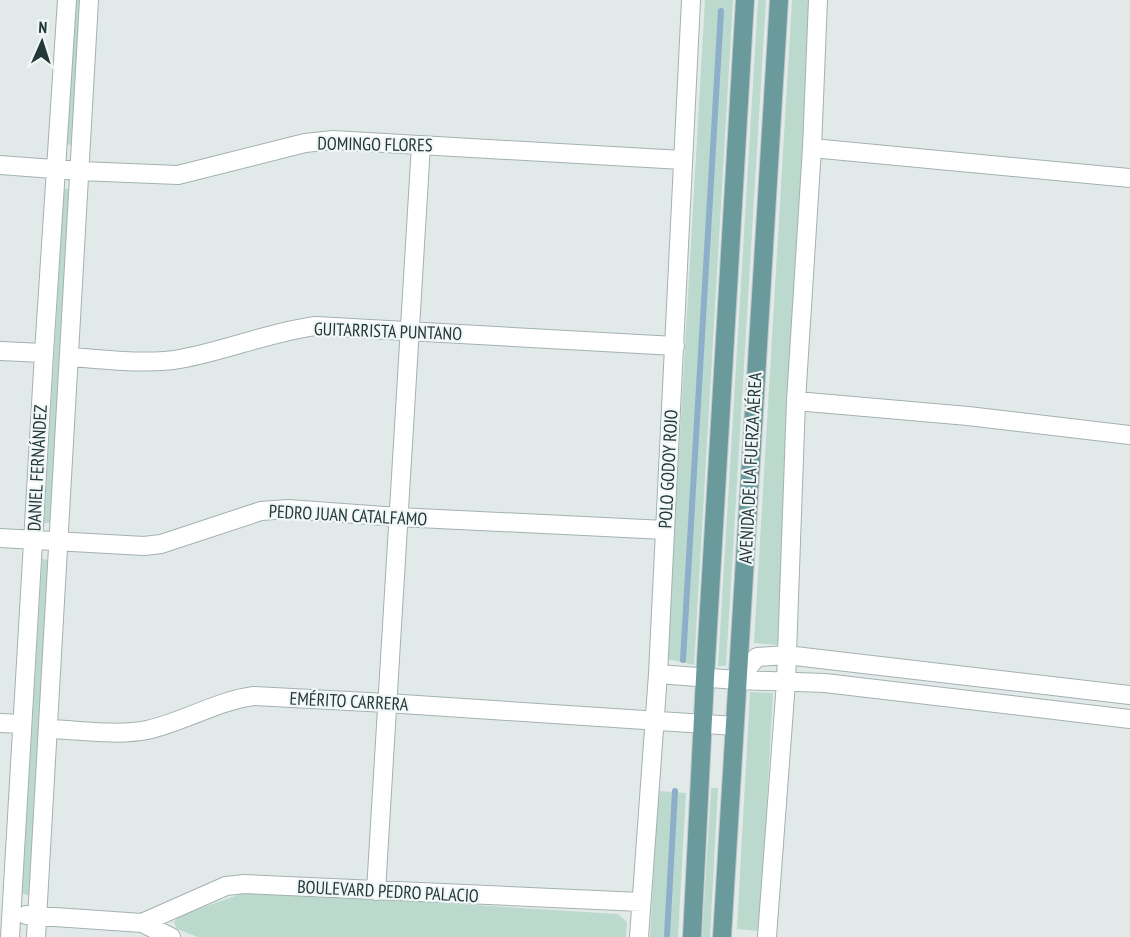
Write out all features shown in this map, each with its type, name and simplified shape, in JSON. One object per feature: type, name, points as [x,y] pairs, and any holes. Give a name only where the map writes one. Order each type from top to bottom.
[{"type":"main road","name":"AVENIDA DE LA FUERZA AÉREA","points":[[692,937],[745,0]]},
{"type":"main road","name":"AVENIDA DE LA FUERZA AÉREA","points":[[722,937],[779,0]]},
{"type":"street","name":"DANIEL FERNÁNDEZ","points":[[10,937],[6,913],[22,724],[67,0]]},
{"type":"street","name":"DANIEL FERNÁNDEZ","points":[[36,937],[89,0]]},
{"type":"street","name":"POLO GODOY ROJO","points":[[639,937],[658,674],[691,0]]},
{"type":"street","points":[[767,937],[786,682],[796,401],[812,147],[818,0]]},
{"type":"street","name":"DOMINGO FLORES","points":[[0,165],[178,175],[305,143],[333,140],[682,160]]},
{"type":"street","points":[[376,891],[421,145]]},
{"type":"street","points":[[812,147],[1130,178]]},
{"type":"street","name":"GUITARRISTA PUNTANO","points":[[69,357],[179,360],[295,329],[316,327],[675,346]]},
{"type":"street","points":[[0,351],[44,354]]},
{"type":"street","points":[[796,401],[968,416],[1130,435]]},
{"type":"street","name":"PEDRO JUAN CATALFAMO","points":[[0,538],[144,546],[161,544],[261,511],[288,509],[398,517],[665,530]]},
{"type":"street","points":[[737,680],[757,657],[786,655],[1130,695]]},
{"type":"street","points":[[658,674],[825,683],[1130,719]]},
{"type":"street","name":"EMÉRITO CARRERA","points":[[49,729],[131,732],[148,730],[235,699],[254,696],[387,702],[735,726]]},
{"type":"street","points":[[0,723],[22,724]]},
{"type":"street","name":"BOULEVARD PEDRO PALACIO","points":[[142,922],[225,886],[244,884],[641,902]]},
{"type":"street","name":"BOULEVARD PEDRO PALACIO","points":[[6,913],[142,922],[171,937]]},
{"type":"street","points":[[722,937],[730,937]]},
{"type":"green space","points":[[74,0],[81,0],[72,145],[66,144]]},
{"type":"green space","points":[[705,0],[733,0],[694,665],[667,659]]},
{"type":"green space","points":[[758,0],[766,0],[726,666],[718,666]]},
{"type":"green space","points":[[792,0],[811,0],[786,439],[779,645],[754,643]]},
{"type":"green space","points":[[64,189],[70,189],[50,523],[44,523]]},
{"type":"green space","points":[[42,559],[48,560],[29,895],[22,894]]},
{"type":"green space","points":[[750,692],[773,693],[760,931],[737,929]]},
{"type":"green space","points":[[711,788],[718,788],[710,937],[702,937]]},
{"type":"green space","points":[[658,791],[686,793],[678,937],[650,937]]},
{"type":"green space","points":[[249,891],[618,914],[627,922],[626,937],[198,937],[177,929],[174,922],[179,916]]},
{"type":"waterway","points":[[683,660],[721,11]]},
{"type":"waterway","points":[[667,935],[675,791]]}]
